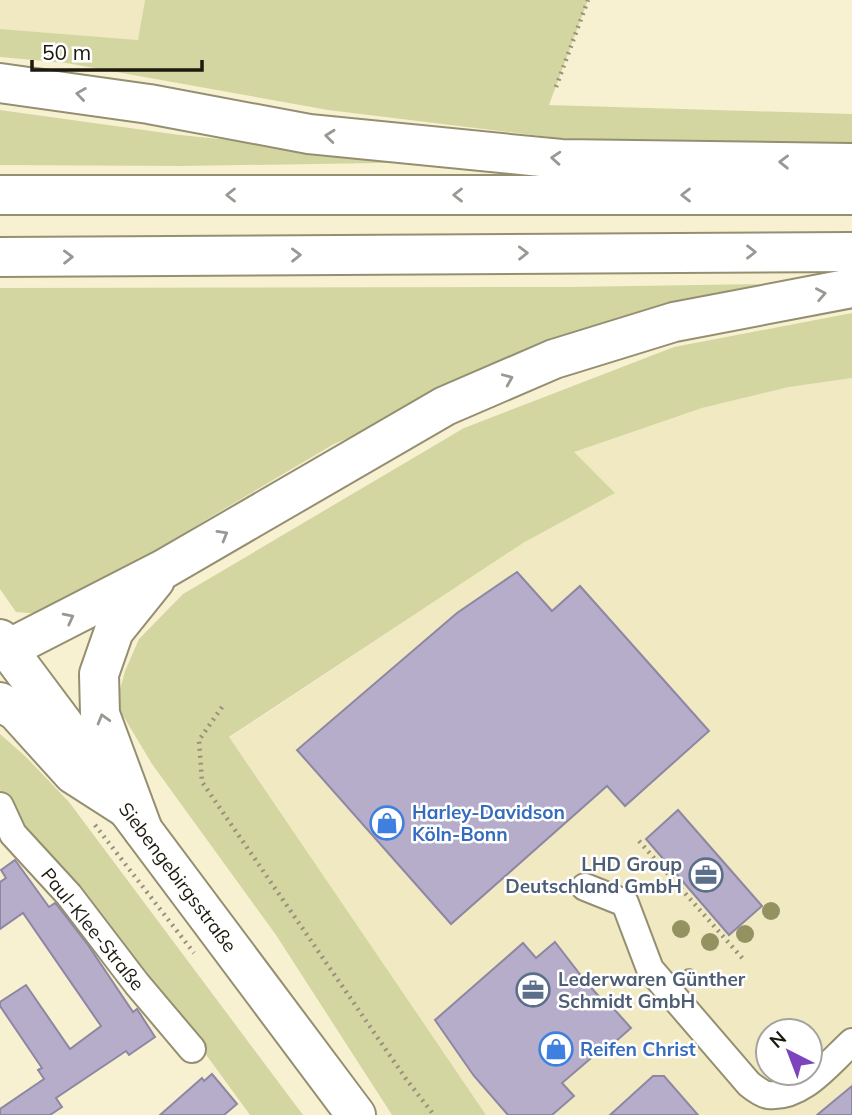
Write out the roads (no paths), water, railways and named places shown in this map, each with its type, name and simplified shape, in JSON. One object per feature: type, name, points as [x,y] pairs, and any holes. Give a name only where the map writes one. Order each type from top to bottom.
[{"type":"main road","points":[[0,83],[149,104],[309,134],[561,159],[852,163]]},
{"type":"main road","points":[[0,195],[852,195]]},
{"type":"main road","points":[[0,257],[852,252]]},
{"type":"main road","points":[[4,644],[164,569],[445,406],[554,359],[674,322],[852,288]]},
{"type":"main road","points":[[134,819],[100,713],[99,674],[114,631],[164,569]]},
{"type":"main road","name":"Siebengebirgsstraße","points":[[4,644],[356,1115]]},
{"type":"main road","points":[[0,702],[16,710],[73,775],[134,819]]},
{"type":"street","name":"Paul-Klee-Straße","points":[[0,806],[13,834],[69,895],[137,984],[192,1049]]},
{"type":"street","points":[[585,887],[625,903],[650,969],[749,1084],[766,1095],[786,1093],[803,1086],[852,1042]]},
{"type":"place","name":"Harley-Davidson Köln-Bonn","points":[[387,823]]},
{"type":"place","name":"LHD Group Deutschland GmbH","points":[[706,875]]},
{"type":"place","name":"Lederwaren Günther Schmidt GmbH","points":[[533,990]]},
{"type":"place","name":"Reifen Christ","points":[[556,1049]]}]
